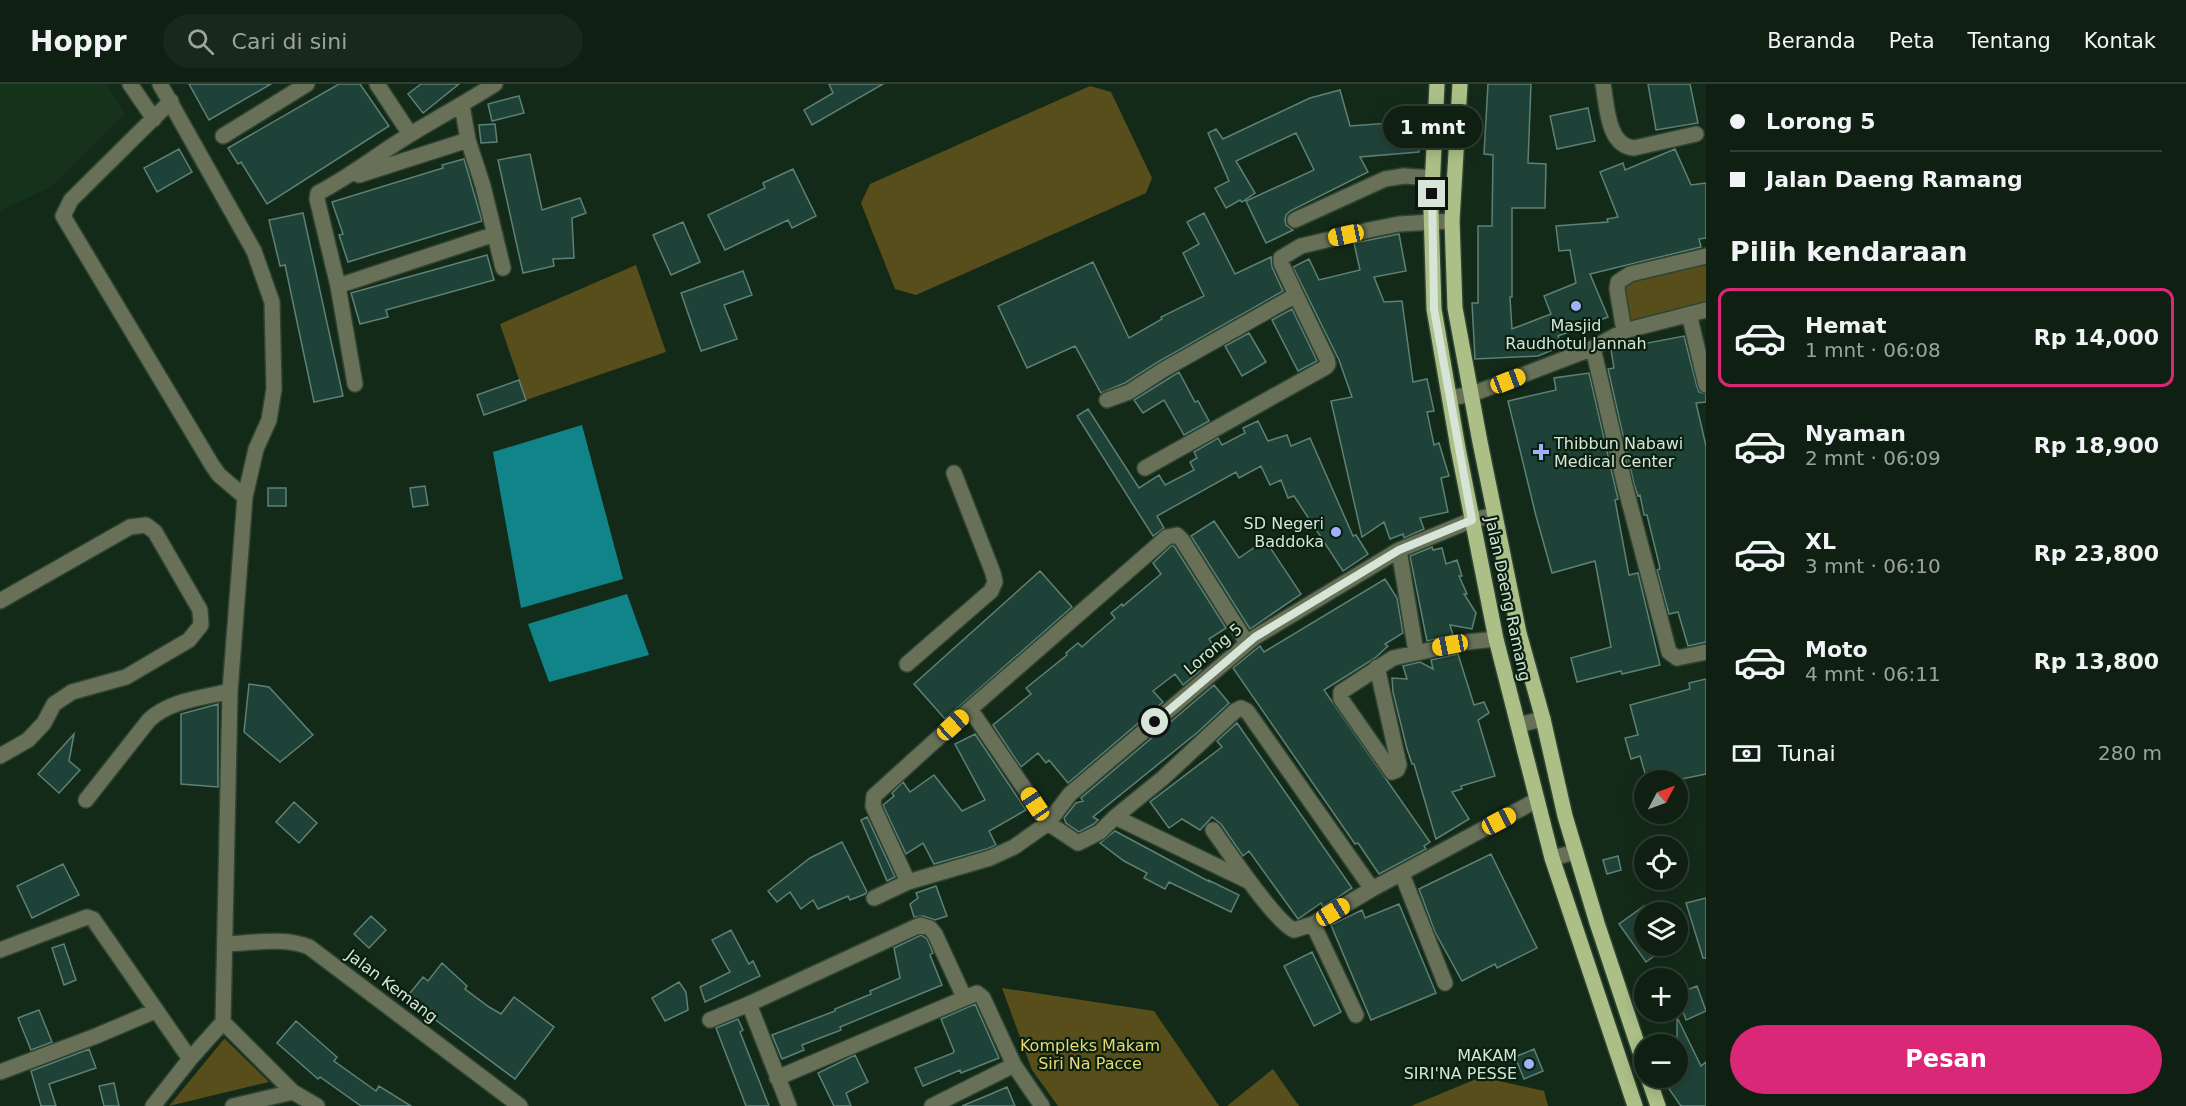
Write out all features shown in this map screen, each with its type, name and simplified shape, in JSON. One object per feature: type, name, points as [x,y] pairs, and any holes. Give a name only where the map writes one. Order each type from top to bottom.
[{"type":"main road","name":"Jalan Daeng Ramang","points":[[1437,84],[1432,222],[1434,309],[1472,520],[1496,639],[1552,858],[1635,1106]]},
{"type":"main road","name":"Jalan Daeng Ramang","points":[[1460,84],[1452,221],[1455,308],[1521,643],[1543,719],[1565,816],[1634,1034]]},
{"type":"main road","points":[[1618,1052],[1634,1047]]},
{"type":"main road","points":[[1652,1088],[1658,1106]]},
{"type":"street","points":[[130,84],[154,119]]},
{"type":"street","points":[[153,1106],[190,1059],[224,1022],[230,691],[245,497],[256,449],[269,420],[273,403],[272,302],[254,251],[160,84]]},
{"type":"street","points":[[223,136],[307,84]]},
{"type":"street","points":[[377,84],[410,134]]},
{"type":"street","points":[[355,384],[338,286],[317,200],[318,194],[342,181],[410,134],[495,84]]},
{"type":"street","points":[[1603,84],[1612,129],[1616,139],[1626,147],[1634,148],[1696,134]]},
{"type":"street","points":[[171,101],[71,200],[63,216],[219,476],[245,497]]},
{"type":"street","points":[[462,105],[468,140],[483,186],[503,268]]},
{"type":"street","points":[[342,181],[468,140]]},
{"type":"street","points":[[1295,220],[1385,179],[1404,176],[1433,178]]},
{"type":"street","points":[[1145,468],[1328,364],[1281,263],[1281,258],[1288,252],[1314,243],[1400,224],[1452,221]]},
{"type":"street","points":[[338,286],[495,234]]},
{"type":"street","points":[[1624,331],[1618,282],[1630,274],[1706,256]]},
{"type":"street","points":[[1107,400],[1129,392],[1163,370],[1296,295]]},
{"type":"street","points":[[1450,398],[1472,394],[1593,348],[1624,331],[1706,310]]},
{"type":"street","points":[[1689,314],[1706,385]]},
{"type":"street","points":[[1593,348],[1625,486],[1669,652],[1677,658],[1706,652]]},
{"type":"street","points":[[907,664],[991,591],[995,582],[954,473]]},
{"type":"street","name":"Lorong 5","points":[[874,898],[908,882],[990,858],[1014,847],[1048,823],[1070,794],[1247,643],[1399,550],[1472,520],[1495,515]]},
{"type":"street","points":[[0,601],[130,527],[146,525],[155,532],[200,610],[201,625],[189,640],[126,677],[72,692],[54,704],[44,723],[28,740],[0,756]]},
{"type":"street","points":[[908,882],[873,806],[874,796],[1167,537],[1177,535],[1182,540],[1247,643]]},
{"type":"street","points":[[1399,550],[1416,652]]},
{"type":"street","points":[[1377,667],[1399,765],[1397,770],[1392,772],[1340,696],[1341,692],[1377,667],[1393,657],[1467,642],[1496,639]]},
{"type":"street","points":[[86,800],[158,711],[169,706],[230,691]]},
{"type":"street","points":[[970,709],[1048,823],[1078,843],[1100,832],[1241,708],[1247,711],[1372,889]]},
{"type":"street","points":[[1518,725],[1543,719]]},
{"type":"street","points":[[1213,830],[1250,882],[1288,927],[1294,930],[1313,924],[1372,889],[1538,800]]},
{"type":"street","points":[[1115,817],[1250,882]]},
{"type":"street","points":[[1552,858],[1576,852]]},
{"type":"street","points":[[1402,874],[1445,983]]},
{"type":"street","points":[[0,950],[87,917],[93,919],[190,1059]]},
{"type":"street","points":[[1313,924],[1356,1015]]},
{"type":"street","points":[[710,1020],[920,925],[930,928],[935,934],[964,997]]},
{"type":"street","name":"Jalan Kemang","points":[[226,944],[281,942],[298,943],[309,947],[520,1106]]},
{"type":"street","points":[[777,1078],[977,993],[983,998],[1014,1065],[1042,1106]]},
{"type":"street","points":[[749,1004],[789,1106]]},
{"type":"street","points":[[0,1072],[156,1011]]},
{"type":"street","points":[[224,1022],[290,1097]]},
{"type":"street","points":[[932,1106],[1014,1065]]},
{"type":"street","points":[[233,1106],[290,1097],[317,1106]]},
{"type":"shaded area","points":[[0,84],[107,84],[125,114],[51,187],[0,211]]},
{"type":"green space","points":[[1090,86],[1111,92],[1152,178],[1146,193],[916,295],[895,289],[861,203],[870,184]]},
{"type":"green space","points":[[1706,259],[1706,306],[1628,323],[1621,290],[1626,281]]},
{"type":"green space","points":[[636,265],[666,352],[526,400],[500,324]]},
{"type":"green space","name":"Kompleks Makam Siri Na Pacce","points":[[1002,988],[1154,1011],[1219,1106],[1058,1106],[1032,1070]]},
{"type":"green space","points":[[224,1039],[269,1082],[169,1106]]},
{"type":"green space","points":[[1273,1069],[1299,1106],[1227,1106]]},
{"type":"green space","points":[[1481,1077],[1544,1091],[1548,1106],[1411,1106]]},
{"type":"water","points":[[582,425],[623,579],[521,608],[493,452]]},
{"type":"water","points":[[627,594],[649,655],[549,682],[528,624]]},
{"type":"building","points":[[189,84],[271,84],[209,120]]},
{"type":"building","points":[[339,84],[360,84],[389,126],[267,204],[241,162],[238,164],[228,148]]},
{"type":"building","points":[[421,84],[459,84],[423,113],[408,94]]},
{"type":"building","points":[[829,84],[883,84],[812,125],[804,110],[833,93]]},
{"type":"building","points":[[1488,84],[1531,84],[1528,163],[1546,164],[1545,208],[1512,208],[1512,297],[1510,297],[1512,329],[1551,314],[1544,296],[1576,283],[1570,250],[1559,251],[1556,226],[1608,222],[1607,219],[1618,217],[1600,172],[1623,163],[1625,170],[1675,149],[1691,185],[1706,183],[1706,238],[1699,239],[1701,247],[1590,274],[1608,317],[1558,336],[1562,346],[1538,356],[1475,359],[1472,303],[1478,303],[1478,226],[1492,226],[1493,155],[1484,154]]},
{"type":"building","points":[[1648,84],[1690,84],[1698,123],[1656,130]]},
{"type":"building","points":[[1340,90],[1350,126],[1416,121],[1419,152],[1360,157],[1368,172],[1290,211],[1285,220],[1286,225],[1293,230],[1266,243],[1246,201],[1314,170],[1296,133],[1236,161],[1255,193],[1242,202],[1240,200],[1226,208],[1215,188],[1229,181],[1208,133],[1216,129],[1223,139],[1310,98]]},
{"type":"building","points":[[519,96],[524,113],[492,121],[488,104]]},
{"type":"building","points":[[1588,108],[1595,141],[1557,149],[1550,116]]},
{"type":"building","points":[[495,124],[497,142],[481,143],[479,125]]},
{"type":"building","points":[[179,149],[192,172],[157,192],[144,168]]},
{"type":"building","points":[[530,154],[542,210],[580,198],[586,213],[572,218],[574,258],[553,259],[554,266],[523,273],[498,160]]},
{"type":"building","points":[[464,159],[482,221],[348,262],[339,235],[343,234],[332,202],[443,168],[442,165]]},
{"type":"building","points":[[793,169],[816,216],[792,228],[788,220],[725,250],[708,215],[765,188],[763,183]]},
{"type":"building","points":[[303,213],[343,396],[314,402],[285,265],[280,266],[269,220]]},
{"type":"building","points":[[1204,213],[1235,274],[1271,257],[1272,267],[1283,291],[1125,383],[1101,393],[1075,346],[1027,368],[998,306],[1093,262],[1129,338],[1162,319],[1161,317],[1204,296],[1183,253],[1199,244],[1187,222]]},
{"type":"building","points":[[683,222],[700,262],[671,275],[653,235]]},
{"type":"building","points":[[1399,234],[1406,271],[1374,277],[1384,302],[1402,301],[1413,382],[1427,379],[1434,411],[1427,412],[1434,445],[1439,443],[1449,476],[1441,478],[1448,512],[1420,518],[1424,529],[1404,538],[1403,534],[1390,539],[1384,522],[1362,537],[1331,401],[1352,397],[1339,360],[1293,267],[1309,259],[1319,280],[1360,270],[1354,243]]},
{"type":"building","points":[[487,255],[494,280],[386,310],[388,317],[360,324],[351,293]]},
{"type":"building","points":[[743,271],[752,295],[724,305],[737,339],[701,351],[681,293]]},
{"type":"building","points":[[1292,309],[1317,361],[1298,371],[1272,320]]},
{"type":"building","points":[[1249,333],[1266,362],[1242,376],[1225,346]]},
{"type":"building","points":[[1684,336],[1697,387],[1699,392],[1706,394],[1706,402],[1696,403],[1706,446],[1706,642],[1688,646],[1678,612],[1669,614],[1657,570],[1660,569],[1647,515],[1644,515],[1640,495],[1638,496],[1634,484],[1608,369],[1614,368],[1611,350]]},
{"type":"building","points":[[1179,372],[1195,402],[1198,401],[1209,421],[1184,435],[1164,400],[1143,413],[1134,400]]},
{"type":"building","points":[[1589,373],[1618,499],[1615,500],[1629,575],[1638,573],[1660,665],[1622,674],[1621,671],[1577,682],[1571,658],[1611,647],[1595,561],[1552,573],[1508,401],[1556,390],[1554,378]]},
{"type":"building","points":[[519,380],[526,400],[484,415],[477,395]]},
{"type":"building","points":[[1088,409],[1139,488],[1159,475],[1165,485],[1194,470],[1190,462],[1197,458],[1194,452],[1218,438],[1222,445],[1245,433],[1243,428],[1258,421],[1268,441],[1287,435],[1291,446],[1310,438],[1353,536],[1356,535],[1368,554],[1343,571],[1294,496],[1288,498],[1281,480],[1270,485],[1261,466],[1239,478],[1236,472],[1157,516],[1164,528],[1153,536],[1077,416]]},
{"type":"building","points":[[425,486],[428,505],[413,507],[410,488]]},
{"type":"building","points":[[268,488],[286,488],[286,506],[268,506]]},
{"type":"building","points":[[1214,521],[1239,558],[1265,540],[1301,594],[1250,629],[1191,536]]},
{"type":"building","points":[[1171,546],[1174,546],[1226,628],[1209,639],[1214,647],[1194,660],[1201,670],[1183,685],[1175,674],[1153,691],[1163,702],[1068,783],[1049,760],[1046,763],[1038,753],[1021,767],[993,725],[1031,694],[1026,688],[1067,655],[1066,653],[1078,643],[1082,647],[1115,618],[1111,613],[1122,604],[1123,606],[1161,574],[1153,563]]},
{"type":"building","points":[[1432,547],[1433,550],[1442,548],[1446,564],[1457,560],[1462,576],[1459,576],[1467,594],[1464,594],[1476,613],[1472,629],[1450,625],[1453,635],[1427,641],[1410,556]]},
{"type":"building","points":[[1040,571],[1072,607],[945,719],[914,684]]},
{"type":"building","points":[[1385,579],[1397,598],[1403,633],[1385,644],[1388,646],[1375,658],[1324,690],[1430,842],[1424,846],[1426,849],[1379,874],[1358,843],[1355,844],[1233,668],[1260,646],[1264,652]]},
{"type":"building","points":[[1458,654],[1474,705],[1484,702],[1489,713],[1478,720],[1495,776],[1461,786],[1462,789],[1452,792],[1469,819],[1436,839],[1414,764],[1412,764],[1407,749],[1393,692],[1392,678],[1407,679],[1403,666],[1420,662],[1433,669],[1431,660]]},
{"type":"building","points":[[1706,679],[1706,774],[1688,778],[1688,770],[1644,770],[1640,756],[1631,759],[1625,738],[1638,735],[1630,705],[1690,689],[1689,683]]},
{"type":"building","points":[[249,684],[269,687],[313,735],[280,762],[244,732]]},
{"type":"building","points":[[1214,685],[1229,703],[1198,732],[1093,817],[1098,820],[1094,824],[1079,832],[1066,823],[1064,818],[1076,803],[1083,801],[1081,798]]},
{"type":"building","points":[[218,704],[218,787],[181,784],[181,714]]},
{"type":"building","points":[[1237,723],[1352,888],[1323,907],[1321,903],[1298,919],[1249,851],[1243,856],[1221,824],[1212,817],[1200,830],[1182,819],[1169,828],[1150,802],[1222,747],[1217,741]]},
{"type":"building","points":[[74,734],[69,761],[80,770],[59,793],[38,774]]},
{"type":"building","points":[[975,734],[1026,810],[989,831],[996,845],[987,849],[934,864],[923,843],[906,854],[883,805],[894,796],[892,793],[903,782],[910,792],[934,775],[962,811],[985,800],[955,744]]},
{"type":"building","points":[[294,802],[317,823],[299,843],[276,822]]},
{"type":"building","points":[[867,817],[895,877],[887,881],[861,820]]},
{"type":"building","points":[[1115,831],[1239,895],[1231,912],[1169,882],[1165,889],[1144,878],[1147,873],[1124,861],[1100,843]]},
{"type":"building","points":[[842,842],[867,892],[865,894],[850,900],[848,896],[818,909],[813,900],[801,909],[790,892],[777,902],[768,891],[810,858]]},
{"type":"building","points":[[1491,854],[1537,948],[1497,968],[1495,964],[1462,981],[1435,932],[1419,889]]},
{"type":"building","points":[[1618,856],[1621,870],[1607,874],[1603,860]]},
{"type":"building","points":[[63,864],[79,895],[32,918],[17,886]]},
{"type":"building","points":[[936,886],[947,916],[935,920],[923,916],[914,917],[910,904],[918,898],[916,893]]},
{"type":"building","points":[[1706,898],[1706,958],[1703,958],[1688,909],[1688,902]]},
{"type":"building","points":[[1399,904],[1436,993],[1371,1020],[1331,925],[1362,910],[1365,918]]},
{"type":"building","points":[[1634,913],[1634,945],[1619,924]]},
{"type":"building","points":[[371,916],[386,930],[369,948],[354,934]]},
{"type":"building","points":[[731,930],[749,964],[753,961],[760,976],[705,1002],[700,987],[730,972],[712,940]]},
{"type":"building","points":[[921,935],[927,939],[933,953],[930,955],[942,985],[840,1027],[841,1030],[802,1045],[804,1050],[782,1059],[772,1035],[835,1011],[835,1009],[871,994],[870,991],[900,978],[894,948]]},
{"type":"building","points":[[64,944],[76,980],[64,985],[52,948]]},
{"type":"building","points":[[1312,952],[1341,1012],[1314,1026],[1284,966]]},
{"type":"building","points":[[1642,956],[1654,956],[1646,962]]},
{"type":"building","points":[[442,963],[467,986],[465,989],[501,1014],[514,997],[554,1027],[515,1079],[406,998],[423,977],[428,981]]},
{"type":"building","points":[[679,982],[686,992],[688,1010],[665,1021],[652,998]]},
{"type":"building","points":[[1697,986],[1706,1011],[1688,1019],[1688,990]]},
{"type":"building","points":[[975,1004],[999,1058],[961,1073],[960,1070],[923,1086],[915,1068],[954,1051],[941,1019]]},
{"type":"building","points":[[39,1010],[52,1042],[31,1050],[18,1018]]},
{"type":"building","points":[[738,1019],[743,1030],[740,1032],[769,1106],[746,1106],[716,1028]]},
{"type":"building","points":[[296,1021],[337,1057],[334,1061],[376,1091],[379,1086],[411,1106],[361,1106],[320,1077],[318,1079],[277,1043]]},
{"type":"building","points":[[1677,1022],[1679,1022],[1685,1034],[1677,1034]]},
{"type":"building","points":[[1688,1039],[1701,1066],[1706,1062],[1706,1106],[1681,1106],[1669,1089],[1688,1088]]},
{"type":"building","points":[[89,1049],[96,1068],[49,1084],[56,1106],[41,1106],[31,1071]]},
{"type":"building","name":"MAKAM SIRI'NA PESSE","points":[[1534,1049],[1543,1071],[1524,1079],[1515,1057]]},
{"type":"building","points":[[855,1055],[868,1082],[846,1093],[851,1106],[834,1106],[818,1073]]},
{"type":"building","points":[[114,1083],[119,1106],[104,1106],[99,1086]]},
{"type":"building","points":[[1007,1087],[1015,1106],[962,1106],[991,1094]]},
{"type":"place","name":"Masjid Raudhotul Jannah","points":[[1576,306]]},
{"type":"place","name":"Thibbun Nabawi Medical Center","points":[[1541,452]]},
{"type":"place","name":"SD Negeri Baddoka","points":[[1336,532]]},
{"type":"place","name":"MAKAM SIRI'NA PESSE","points":[[1529,1064]]},
{"type":"route","points":[[1155,722],[1255,637],[1399,550],[1472,520],[1434,309],[1432,194]]}]
